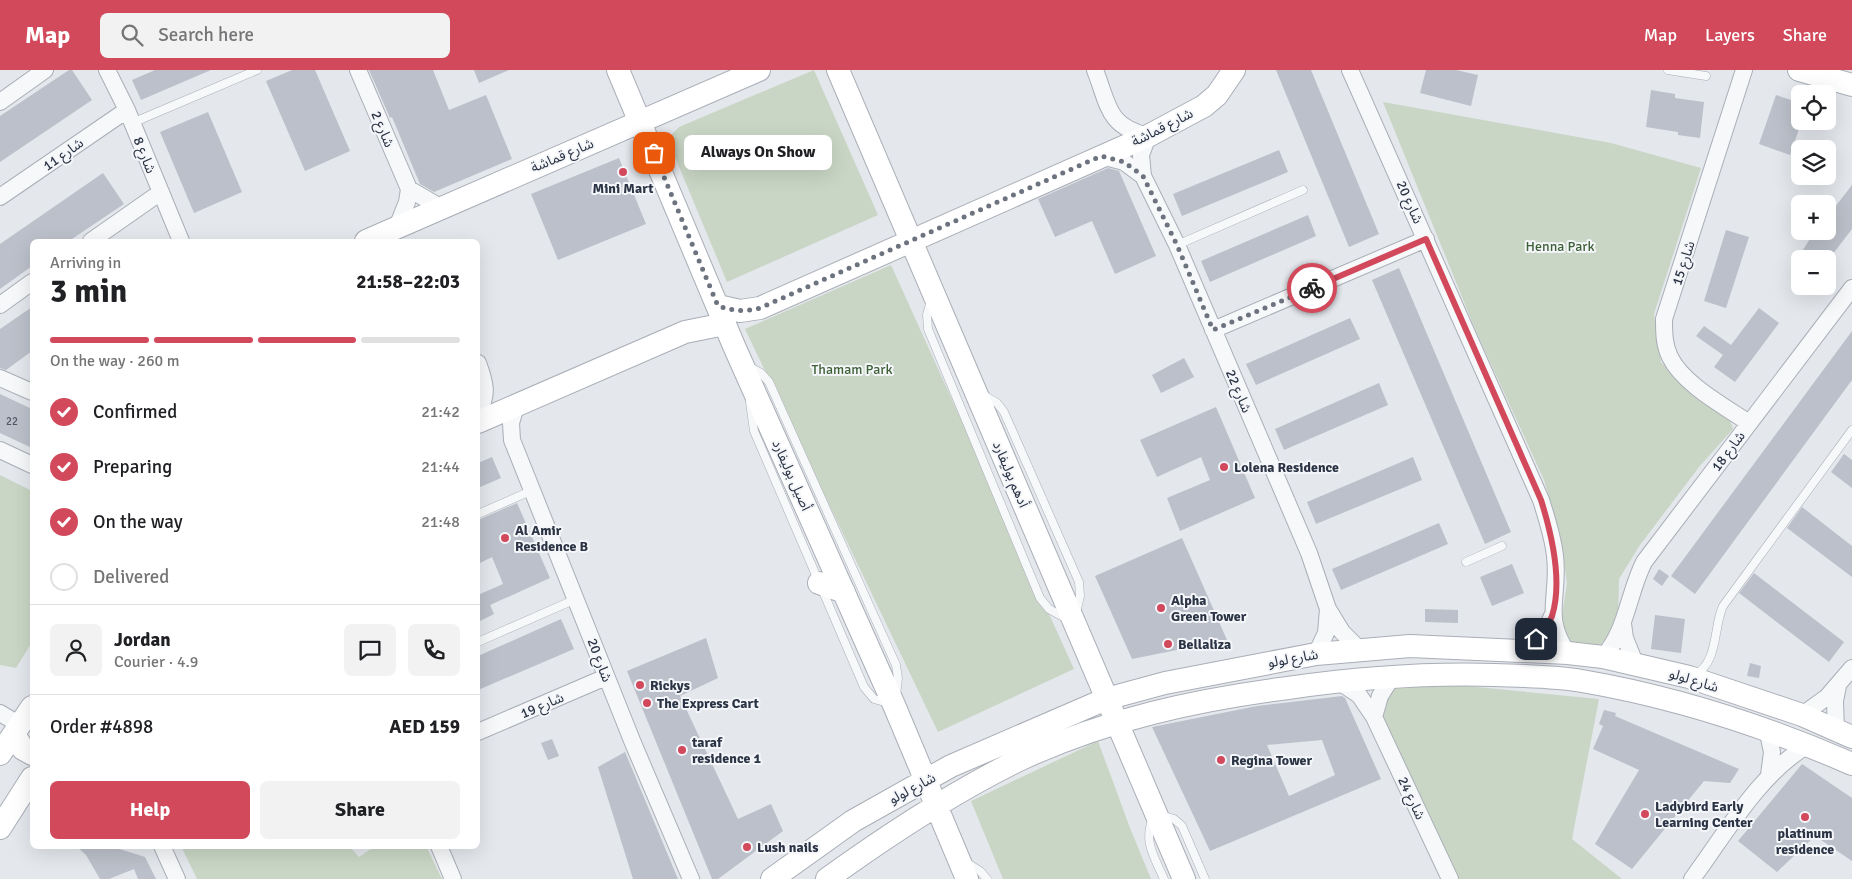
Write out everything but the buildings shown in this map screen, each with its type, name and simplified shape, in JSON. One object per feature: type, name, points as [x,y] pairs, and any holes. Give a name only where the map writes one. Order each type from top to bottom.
[{"type":"street","points":[[0,102],[45,70]]},
{"type":"street","name":"شارع 8","points":[[106,70],[129,117],[180,239]]},
{"type":"street","name":"شارع 2","points":[[358,70],[409,189]]},
{"type":"street","name":"أصيل بوليفارد","points":[[618,70],[721,315],[894,705],[937,806],[960,869]]},
{"type":"street","name":"شارع قماشة","points":[[370,239],[440,207],[759,70]]},
{"type":"street","name":"أدهم بوليفارد","points":[[838,70],[909,240],[976,391],[1184,879]]},
{"type":"street","points":[[1095,70],[1111,110],[1119,124],[1132,132],[1148,136]]},
{"type":"street","name":"شارع قماشة","points":[[480,418],[516,406],[721,315],[760,308],[909,240],[1148,136],[1204,106],[1216,95],[1234,70]]},
{"type":"street","name":"شارع 20","points":[[1350,70],[1541,500],[1550,528],[1555,558],[1556,587],[1552,616],[1546,629],[1526,652]]},
{"type":"street","name":"شارع 15","points":[[1744,70],[1664,319],[1664,338],[1669,356],[1679,372],[1749,423]]},
{"type":"street","points":[[1799,70],[1852,85]]},
{"type":"street","name":"شارع 11","points":[[0,197],[129,117]]},
{"type":"street","name":"شارع 22","points":[[1148,136],[1141,155],[1143,176],[1177,245],[1309,553],[1328,609],[1342,632],[1359,649]]},
{"type":"street","name":"شارع 22","points":[[1101,156],[1124,162],[1143,176]]},
{"type":"street","points":[[397,227],[407,202],[409,189],[440,207]]},
{"type":"street","points":[[94,239],[161,192]]},
{"type":"street","points":[[1213,330],[1426,239]]},
{"type":"street","points":[[0,305],[30,283]]},
{"type":"street","name":"شارع 18","points":[[1603,657],[1615,642],[1623,624],[1629,599],[1644,562],[1852,288]]},
{"type":"street","points":[[480,369],[485,382],[486,393],[480,412]]},
{"type":"street","points":[[0,378],[30,391]]},
{"type":"street","name":"شارع 20","points":[[516,406],[511,423],[512,440],[606,677],[691,879]]},
{"type":"street","points":[[480,420],[512,440]]},
{"type":"street","points":[[0,450],[30,464]]},
{"type":"street","points":[[819,582],[844,592]]},
{"type":"street","name":"شارع 22","points":[[1316,654],[1326,633],[1328,609]]},
{"type":"street","name":"شارع 20","points":[[1552,616],[1560,642],[1568,653]]},
{"type":"street","name":"شارع 18","points":[[1623,624],[1625,638],[1635,663]]},
{"type":"street","name":"شارع لولو","points":[[772,879],[853,821],[925,781],[1014,738],[1106,699],[1165,683],[1316,654],[1359,649],[1460,647],[1568,653],[1603,657],[1635,663],[1689,678],[1802,716],[1844,734]]},
{"type":"street","points":[[1802,716],[1838,686],[1852,668]]},
{"type":"street","name":"شارع لولو","points":[[826,879],[937,806],[1024,758],[1116,722],[1186,703],[1222,696],[1338,681],[1451,674],[1578,680],[1687,704],[1767,729],[1852,764]]},
{"type":"street","name":"شارع 19","points":[[480,731],[606,677]]},
{"type":"street","points":[[1374,717],[1380,696],[1392,677]]},
{"type":"street","name":"شارع 24","points":[[1338,681],[1359,696],[1374,717],[1450,879]]},
{"type":"street","points":[[1838,686],[1834,708],[1844,734]]},
{"type":"street","points":[[0,713],[25,722]]},
{"type":"street","points":[[25,722],[23,749],[30,753]]},
{"type":"street","points":[[0,754],[25,722]]},
{"type":"street","points":[[1767,729],[1772,752],[1769,775]]},
{"type":"street","points":[[1692,879],[1769,775],[1788,758],[1808,745]]},
{"type":"street","points":[[0,828],[30,781]]},
{"type":"street","points":[[163,849],[177,879]]},
{"type":"street","points":[[440,849],[453,879]]},
{"type":"lane","points":[[129,117],[257,70]]},
{"type":"lane","points":[[1668,70],[1706,76]]},
{"type":"lane","points":[[1177,245],[1304,190]]},
{"type":"lane","points":[[933,296],[927,315],[928,329],[1040,598],[1049,609],[1074,623]]},
{"type":"lane","points":[[743,365],[760,372],[769,382],[814,478],[896,665],[898,678],[894,705],[874,699],[866,692],[754,431],[750,406],[753,387]]},
{"type":"lane","points":[[1689,678],[1698,673],[1710,658],[1716,622],[1723,606],[1852,430]]},
{"type":"lane","points":[[480,513],[533,490]]},
{"type":"lane","points":[[1466,562],[1502,546]]},
{"type":"lane","points":[[480,641],[576,599]]},
{"type":"lane","points":[[1164,879],[1148,841],[1148,830],[1155,813],[1174,819],[1182,826],[1205,879]]},
{"type":"lane","points":[[960,869],[980,871],[987,879]]},
{"type":"green space","points":[[814,70],[878,215],[727,282],[670,145],[671,135],[679,127]]},
{"type":"green space","name":"Henna Park","points":[[1383,102],[1611,143],[1701,168],[1654,314],[1661,362],[1687,387],[1728,414],[1733,429],[1699,467],[1640,545],[1619,579],[1618,623],[1599,647],[1573,646],[1560,628],[1567,583],[1560,534],[1544,480],[1475,329]]},
{"type":"green space","name":"Thamam Park","points":[[891,265],[1074,669],[938,732],[745,329]]},
{"type":"green space","points":[[0,475],[30,490],[30,645],[16,668],[0,665]]},
{"type":"green space","points":[[1405,680],[1599,699],[1572,839],[1622,879],[1450,879],[1374,717],[1393,689]]},
{"type":"green space","points":[[1098,741],[1151,879],[1003,879],[971,801]]},
{"type":"green space","points":[[182,849],[352,849],[359,857],[371,849],[427,849],[442,879],[197,879]]},
{"type":"way so far","points":[[654,153],[718,306],[729,310],[740,312],[760,308],[877,254],[1101,156],[1124,162],[1143,176],[1177,245],[1213,330],[1312,288]]},
{"type":"place","name":"Always On Show","points":[[654,153]]},
{"type":"place","name":"Mini Mart","points":[[623,172]]},
{"type":"place","name":"Lolena Residence","points":[[1224,467]]},
{"type":"place","name":"Al Amir Residence B","points":[[505,538]]},
{"type":"place","name":"Alpha Green Tower","points":[[1161,608]]},
{"type":"place","name":"Bellaliza","points":[[1168,644]]},
{"type":"place","name":"Rickys","points":[[640,685]]},
{"type":"place","name":"The Express Cart","points":[[647,703]]},
{"type":"place","name":"taraf residence 1","points":[[682,750]]},
{"type":"place","name":"Regina Tower","points":[[1221,760]]},
{"type":"place","name":"Ladybird Early Learning Center","points":[[1645,814]]},
{"type":"place","name":"platinum residence","points":[[1805,817]]},
{"type":"place","name":"Lush nails","points":[[747,847]]},
{"type":"route","points":[[1312,288],[1426,239],[1541,500],[1550,528],[1555,558],[1556,587],[1552,616],[1546,629],[1536,639]]}]
